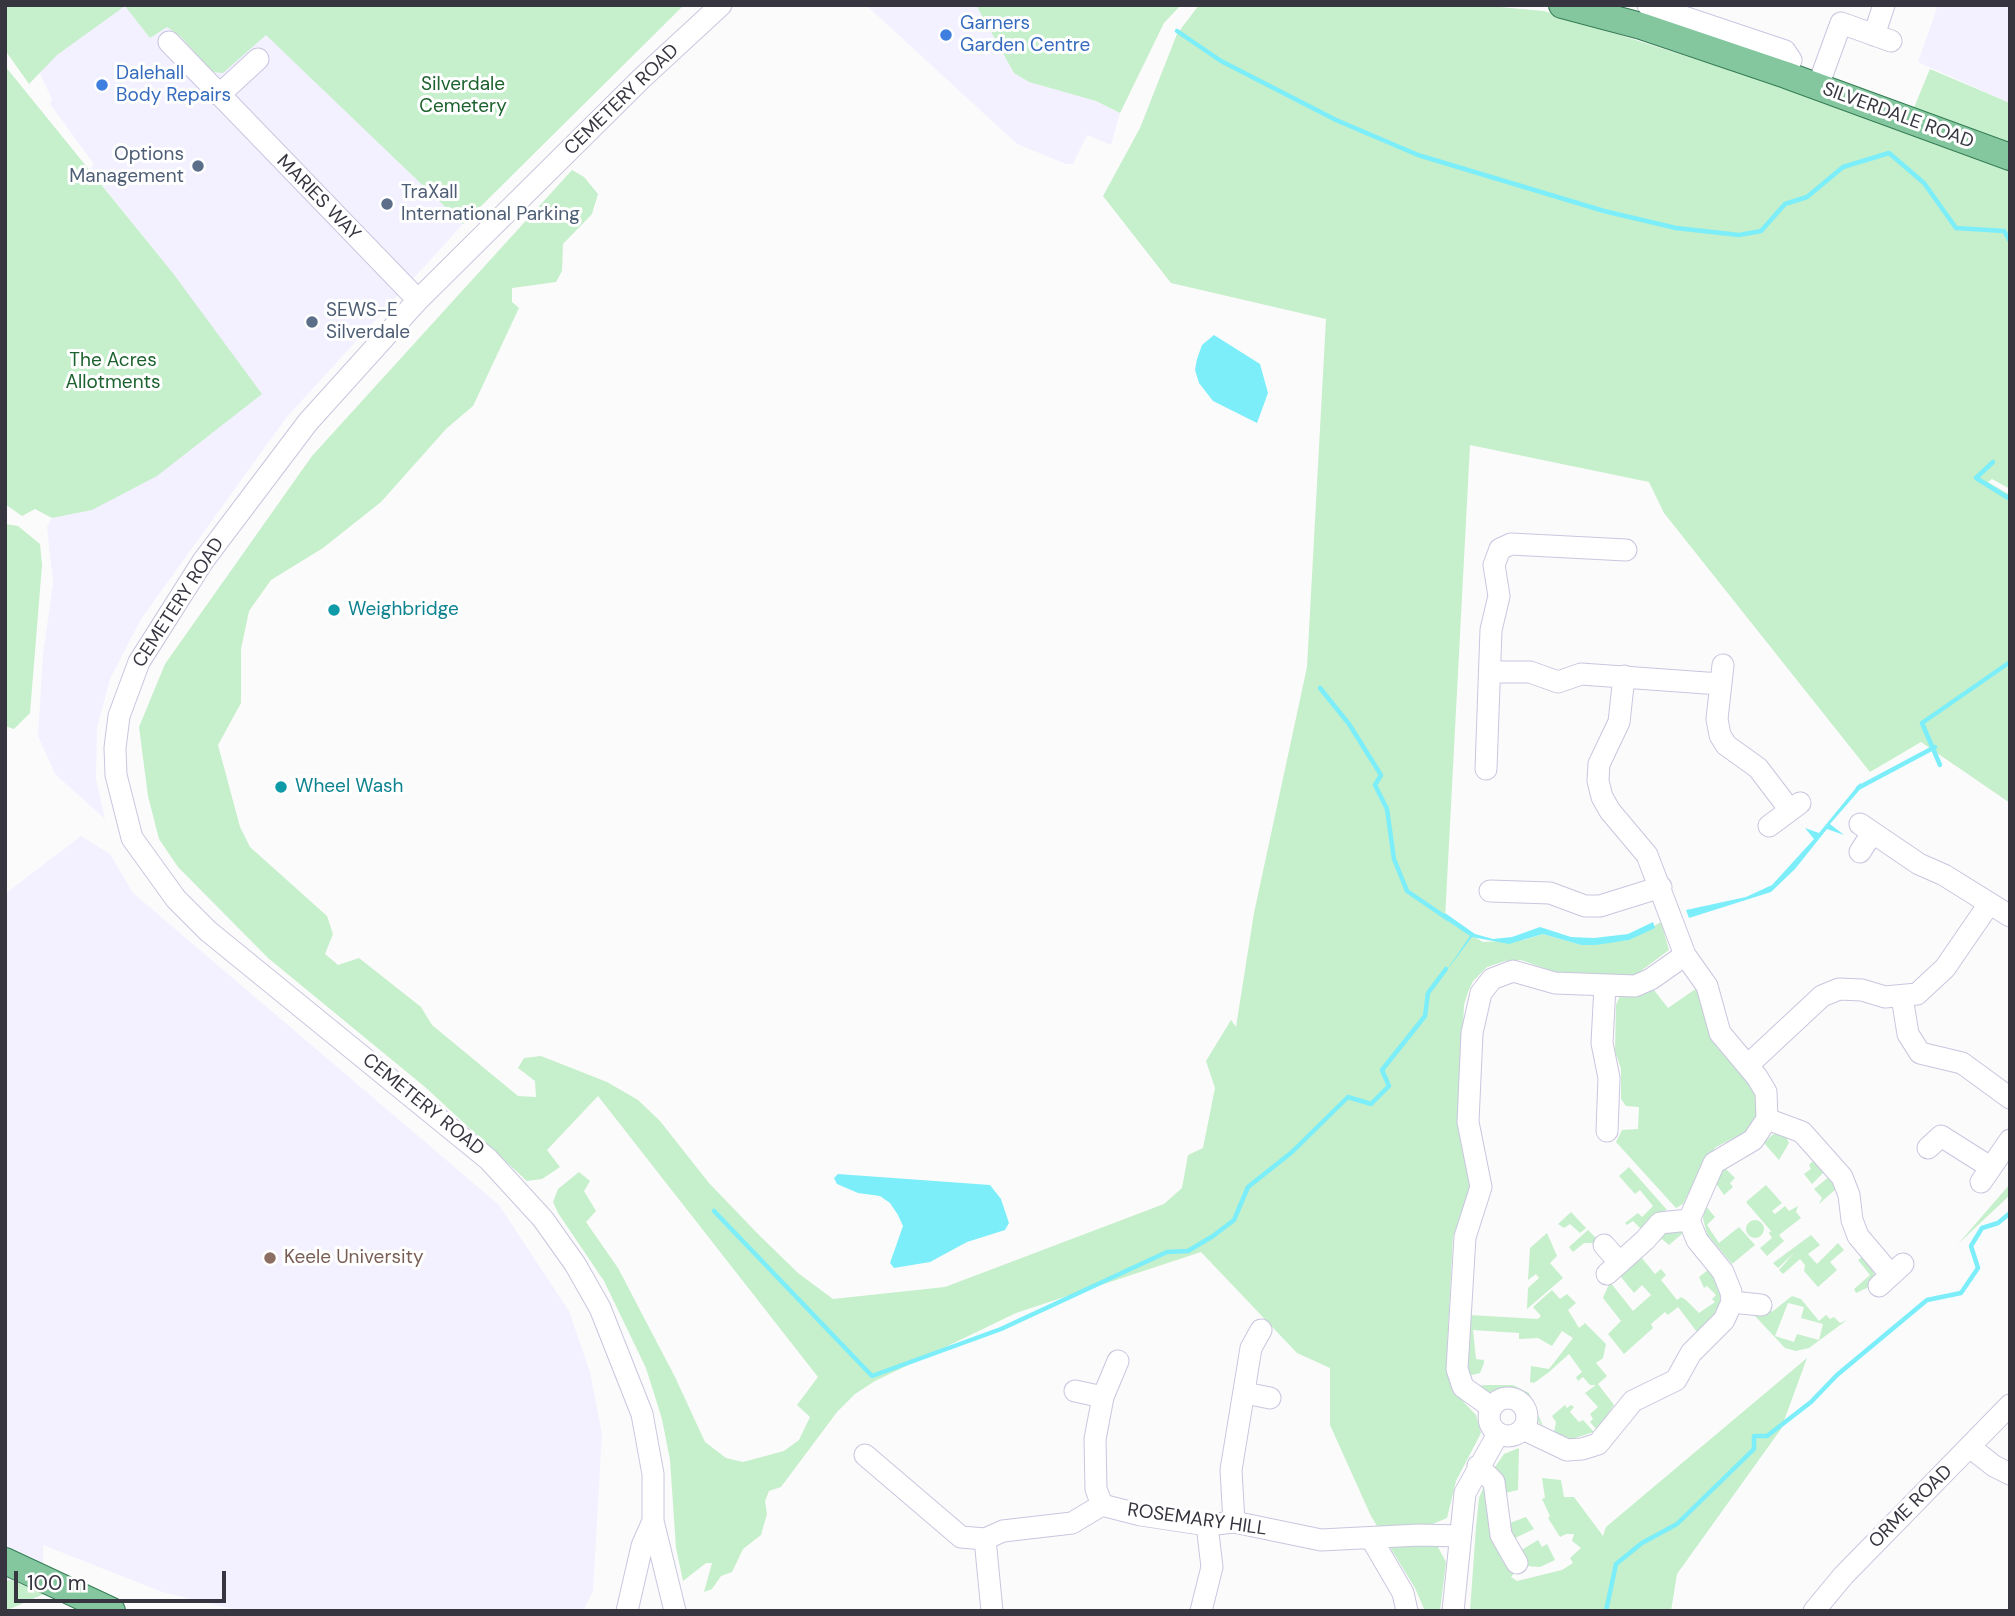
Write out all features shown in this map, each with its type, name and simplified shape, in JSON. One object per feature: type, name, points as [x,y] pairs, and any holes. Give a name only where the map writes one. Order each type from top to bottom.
[{"type":"main road","name":"SILVERDALE ROAD","points":[[1575,7],[1645,12],[1789,68],[1818,86],[2010,157]]},
{"type":"main road","points":[[5,1560],[112,1611]]},
{"type":"street","name":"CEMETERY ROAD","points":[[675,1611],[653,1521],[653,1474],[642,1414],[600,1308],[575,1264],[542,1219],[488,1158],[208,930],[176,899],[132,838],[117,775],[115,748],[119,716],[139,662],[203,561],[309,422],[418,300],[642,78],[721,5]]},
{"type":"street","points":[[1818,86],[1840,23],[1882,38],[1884,5]]},
{"type":"street","name":"MARIES WAY","points":[[169,42],[418,300]]},
{"type":"street","points":[[219,94],[258,59]]},
{"type":"street","points":[[1486,769],[1497,745],[1492,630],[1499,596],[1494,565],[1500,549],[1511,544],[1617,557]]},
{"type":"street","points":[[1492,672],[1530,672],[1558,682],[1581,674],[1722,674],[1717,719],[1720,735],[1726,745],[1758,768],[1795,806],[1769,826]]},
{"type":"street","points":[[1523,1429],[1567,1450],[1598,1444],[1633,1401],[1676,1380],[1691,1353],[1724,1320],[1732,1302],[1726,1277],[1697,1240],[1689,1220],[1714,1163],[1753,1140],[1768,1119],[1766,1092],[1748,1065],[1720,1033],[1707,986],[1685,955],[1647,855],[1610,811],[1598,781],[1600,764],[1619,722],[1624,676]]},
{"type":"street","points":[[1860,852],[1866,829],[2010,916]]},
{"type":"street","points":[[1501,899],[1550,892],[1586,906],[1600,906],[1664,895]]},
{"type":"street","points":[[1748,1065],[1822,996],[1839,989],[1902,997],[1917,994],[1945,968],[1989,904]]},
{"type":"street","points":[[1491,1407],[1463,1387],[1457,1369],[1465,1237],[1481,1187],[1468,1122],[1475,1009],[1485,985],[1506,972],[1520,972],[1555,983],[1630,987],[1644,983],[1685,955]]},
{"type":"street","points":[[1605,986],[1602,1043],[1614,1122]]},
{"type":"street","points":[[1902,997],[1909,1034],[1917,1057],[1962,1063],[2010,1098]]},
{"type":"street","points":[[1768,1119],[1802,1132],[1842,1177],[1858,1236],[1891,1275]]},
{"type":"street","points":[[1928,1148],[1941,1136],[1985,1175],[2010,1140]]},
{"type":"street","points":[[1604,1245],[1613,1268],[1660,1223],[1689,1220]]},
{"type":"street","points":[[1732,1302],[1761,1305]]},
{"type":"street","points":[[1234,1522],[1231,1470],[1251,1348],[1261,1330]]},
{"type":"street","points":[[865,1455],[961,1537],[985,1539],[1003,1531],[1072,1524],[1102,1505],[1096,1489],[1094,1439],[1102,1397],[1118,1361]]},
{"type":"street","points":[[1075,1391],[1102,1397]]},
{"type":"street","points":[[1245,1393],[1270,1398]]},
{"type":"street","points":[[1501,1399],[1519,1401],[1527,1411],[1523,1429],[1509,1436],[1498,1434],[1489,1419],[1491,1407],[1501,1399]]},
{"type":"street","name":"ORME ROAD","points":[[1814,1611],[1843,1576],[1971,1448],[2010,1405]]},
{"type":"street","points":[[1453,1611],[1465,1493],[1498,1434]]},
{"type":"street","points":[[1971,1448],[1994,1466],[2010,1474]]},
{"type":"street","points":[[1478,1466],[1494,1482],[1501,1535],[1517,1563]]},
{"type":"street","name":"ROSEMARY HILL","points":[[1102,1505],[1141,1515],[1207,1525],[1234,1522],[1321,1540],[1460,1536]]},
{"type":"street","name":"CEMETERY ROAD","points":[[627,1611],[642,1545],[653,1521]]},
{"type":"street","points":[[1201,1611],[1212,1567],[1207,1525]]},
{"type":"street","points":[[1371,1538],[1403,1593],[1407,1611]]},
{"type":"street","points":[[985,1539],[992,1611]]},
{"type":"shaded area","points":[[125,5],[150,38],[167,27],[181,37],[213,72],[266,34],[463,224],[286,418],[141,619],[110,679],[97,728],[96,779],[105,819],[55,774],[38,736],[43,655],[53,583],[47,527],[52,518],[92,510],[172,272],[90,170],[94,164],[50,104],[52,99],[40,74],[43,67],[57,55]]},
{"type":"shaded area","points":[[866,5],[976,5],[1014,73],[1029,82],[1096,101],[1120,113],[1111,145],[1087,135],[1073,164],[1066,164],[1017,144]]},
{"type":"shaded area","points":[[1938,5],[2010,5],[2010,103],[1918,62]]},
{"type":"shaded area","name":"Keele University","points":[[81,836],[110,854],[133,893],[499,1205],[569,1311],[590,1372],[602,1434],[593,1591],[583,1611],[241,1611],[162,1592],[43,1545],[44,1594],[5,1611],[5,894]]},
{"type":"green space","name":"Silverdale Cemetery","points":[[5,5],[684,5],[463,224],[266,35],[223,73],[212,72],[181,37],[167,27],[150,38],[125,6],[57,55],[29,84],[5,50]]},
{"type":"green space","points":[[976,5],[1181,5],[1164,23],[1120,113],[1096,101],[1029,82],[1014,73]]},
{"type":"green space","points":[[1199,5],[1478,5],[1544,11],[1815,97],[2010,170],[2010,489],[1992,479],[1988,482],[2010,495],[2010,803],[1921,742],[1870,772],[1664,513],[1649,482],[1470,445],[1445,919],[1483,942],[1524,940],[1543,934],[1581,945],[1629,940],[1661,922],[1669,950],[1634,976],[1555,972],[1521,960],[1505,961],[1487,967],[1473,981],[1468,992],[1464,1005],[1458,1130],[1471,1183],[1453,1237],[1447,1350],[1451,1384],[1476,1415],[1481,1433],[1456,1481],[1447,1518],[1423,1528],[1423,1545],[1438,1547],[1446,1562],[1440,1611],[1425,1611],[1415,1588],[1371,1516],[1330,1425],[1330,1368],[1297,1353],[1201,1252],[1016,1313],[875,1381],[855,1394],[837,1412],[781,1487],[769,1491],[765,1501],[767,1514],[761,1535],[743,1549],[732,1572],[721,1576],[712,1589],[704,1592],[712,1563],[706,1563],[683,1581],[676,1548],[670,1460],[662,1419],[646,1368],[604,1281],[558,1213],[553,1202],[558,1189],[579,1172],[590,1181],[584,1191],[596,1211],[586,1222],[618,1268],[675,1377],[705,1442],[726,1458],[743,1462],[784,1451],[799,1440],[810,1417],[797,1405],[818,1377],[598,1096],[547,1150],[560,1167],[542,1179],[527,1181],[425,1087],[268,958],[178,867],[159,839],[148,796],[139,727],[165,664],[312,456],[572,170],[584,177],[598,194],[592,214],[563,244],[562,271],[556,282],[512,288],[512,302],[519,308],[473,406],[446,429],[381,502],[323,548],[271,580],[249,611],[241,649],[241,703],[218,745],[240,827],[250,847],[327,916],[333,934],[325,954],[338,965],[359,958],[421,1007],[432,1025],[518,1096],[536,1097],[535,1081],[518,1068],[524,1058],[541,1056],[607,1082],[638,1100],[660,1121],[709,1183],[758,1234],[798,1273],[833,1299],[945,1287],[1164,1204],[1182,1188],[1188,1155],[1203,1148],[1215,1088],[1206,1061],[1231,1020],[1236,1027],[1254,913],[1307,667],[1326,319],[1171,283],[1103,196],[1140,128],[1177,34]]},
{"type":"green space","name":"The Acres Allotments","points":[[5,66],[172,272],[262,394],[157,476],[92,510],[52,518],[35,509],[22,516],[5,504]]},
{"type":"green space","points":[[1930,69],[2010,103],[2010,148],[1913,110]]},
{"type":"green space","points":[[5,524],[18,526],[40,544],[42,565],[30,713],[14,729],[5,726]]},
{"type":"green space","points":[[1697,988],[1760,1100],[1756,1120],[1746,1132],[1716,1147],[1706,1159],[1683,1204],[1676,1208],[1616,1142],[1622,1130],[1638,1129],[1639,1107],[1626,1106],[1621,1099],[1621,1069],[1615,1051],[1616,1005],[1620,996],[1638,996],[1654,990],[1668,1008]]},
{"type":"green space","points":[[1772,1135],[1785,1135],[1789,1143],[1779,1160],[1764,1143]]},
{"type":"green space","points":[[1793,1139],[1799,1141],[1825,1171],[1812,1184],[1804,1174],[1811,1169],[1809,1165],[1813,1161]]},
{"type":"green space","points":[[1629,1167],[1667,1210],[1653,1215],[1641,1229],[1633,1221],[1627,1225],[1625,1223],[1638,1213],[1642,1217],[1653,1206],[1640,1190],[1635,1194],[1619,1176]]},
{"type":"green space","points":[[1725,1168],[1735,1178],[1730,1183],[1733,1187],[1724,1195],[1715,1182]]},
{"type":"green space","points":[[1830,1176],[1837,1188],[1819,1204],[1822,1198],[1814,1189]]},
{"type":"green space","points":[[2010,1184],[2010,1195],[1958,1244]]},
{"type":"green space","points":[[1766,1185],[1782,1203],[1772,1211],[1775,1214],[1785,1206],[1789,1211],[1798,1206],[1796,1212],[1801,1218],[1779,1235],[1784,1241],[1767,1256],[1760,1248],[1772,1238],[1769,1233],[1771,1231],[1746,1202]]},
{"type":"green space","points":[[1705,1205],[1715,1217],[1707,1225],[1719,1243],[1739,1227],[1755,1245],[1732,1264],[1707,1234],[1703,1219]]},
{"type":"green space","points":[[1571,1212],[1586,1228],[1580,1233],[1570,1224],[1564,1228],[1558,1224]]},
{"type":"green space","points":[[1751,1220],[1759,1220],[1764,1229],[1762,1236],[1751,1238],[1746,1233],[1746,1225]]},
{"type":"green space","points":[[1682,1226],[1683,1233],[1669,1245],[1662,1239],[1641,1257],[1655,1274],[1661,1269],[1666,1275],[1661,1280],[1677,1300],[1681,1297],[1699,1313],[1715,1302],[1712,1299],[1716,1295],[1707,1286],[1704,1288],[1699,1277],[1709,1269],[1721,1293],[1719,1310],[1697,1332],[1678,1307],[1668,1315],[1665,1312],[1651,1324],[1653,1328],[1624,1354],[1608,1334],[1621,1321],[1603,1298],[1610,1282],[1633,1311],[1651,1295],[1642,1285],[1634,1293],[1617,1272],[1660,1230]]},
{"type":"green space","points":[[1588,1230],[1596,1238],[1595,1243],[1584,1243],[1573,1252],[1569,1247]]},
{"type":"green space","points":[[1547,1233],[1557,1256],[1550,1263],[1563,1278],[1527,1309],[1528,1288],[1539,1278],[1536,1274],[1528,1280],[1530,1248]]},
{"type":"green space","points":[[1811,1235],[1820,1245],[1808,1254],[1817,1264],[1838,1243],[1844,1250],[1830,1262],[1837,1270],[1818,1287],[1804,1271],[1805,1265],[1800,1259],[1783,1274],[1779,1270],[1794,1253],[1778,1268],[1773,1263]]},
{"type":"green space","points":[[1863,1256],[1876,1276],[1871,1286],[1856,1293],[1854,1289],[1870,1275],[1858,1260]]},
{"type":"green space","points":[[1552,1290],[1560,1299],[1567,1294],[1576,1303],[1568,1310],[1579,1328],[1585,1323],[1606,1344],[1603,1358],[1596,1363],[1607,1376],[1598,1384],[1614,1405],[1597,1430],[1590,1422],[1593,1419],[1590,1414],[1598,1407],[1585,1393],[1596,1385],[1590,1385],[1583,1377],[1578,1381],[1576,1377],[1582,1372],[1569,1354],[1534,1383],[1530,1382],[1531,1366],[1549,1369],[1573,1338],[1562,1331],[1552,1346],[1538,1338],[1519,1339],[1519,1333],[1473,1330],[1476,1359],[1484,1360],[1484,1363],[1480,1373],[1468,1376],[1469,1315],[1538,1319],[1541,1316],[1533,1307]]},
{"type":"green space","points":[[1792,1296],[1801,1299],[1819,1321],[1826,1315],[1830,1319],[1834,1317],[1840,1323],[1847,1320],[1809,1348],[1796,1351],[1785,1348],[1754,1315],[1773,1311]],"holes":[[[1788,1303],[1804,1307],[1801,1318],[1823,1324],[1819,1340],[1797,1334],[1794,1342],[1775,1336]]]},
{"type":"green space","points":[[1807,1358],[1781,1429],[1677,1574],[1671,1611],[1470,1611],[1479,1498],[1485,1484],[1514,1573],[1511,1577],[1517,1581],[1562,1570],[1573,1563],[1570,1558],[1581,1548],[1572,1541],[1574,1534],[1560,1537],[1548,1518],[1550,1516],[1542,1499],[1545,1498],[1542,1478],[1561,1480],[1564,1497],[1574,1497],[1603,1536],[1606,1527]]},
{"type":"green space","points":[[1513,1385],[1529,1393],[1543,1426],[1539,1423],[1528,1396],[1518,1390],[1507,1388],[1489,1392],[1475,1386]]},
{"type":"green space","points":[[1565,1405],[1567,1408],[1571,1405],[1574,1407],[1570,1412],[1579,1422],[1583,1420],[1594,1432],[1572,1439],[1554,1433],[1556,1422],[1552,1416]]},
{"type":"green space","points":[[1519,1448],[1518,1490],[1505,1493],[1493,1470],[1504,1454]]},
{"type":"green space","points":[[1526,1517],[1534,1529],[1511,1540],[1507,1524]]},
{"type":"green space","points":[[1538,1540],[1542,1547],[1547,1544],[1555,1560],[1540,1567],[1525,1566],[1518,1552]]},
{"type":"green space","points":[[11,1580],[44,1594],[5,1611],[5,1581]]},
{"type":"water","points":[[1214,335],[1260,364],[1268,393],[1257,423],[1213,401],[1199,383],[1195,370],[1197,359],[1202,345]]},
{"type":"water","points":[[1860,783],[1863,786],[1830,824],[1844,835],[1827,829],[1795,869],[1771,892],[1689,918],[1686,910],[1746,897],[1772,885],[1814,839],[1805,828],[1819,833]]},
{"type":"water","points":[[1445,913],[1475,934],[1493,939],[1512,937],[1540,927],[1571,937],[1594,938],[1628,934],[1653,922],[1655,928],[1629,940],[1596,945],[1581,945],[1543,934],[1509,944],[1472,937],[1444,974],[1470,936],[1445,919]]},
{"type":"water","points":[[838,1174],[990,1185],[1001,1199],[1009,1223],[1005,1230],[967,1242],[930,1262],[894,1268],[890,1263],[903,1226],[898,1215],[890,1203],[880,1196],[858,1193],[837,1184],[834,1178]]},
{"type":"waterway","points":[[1177,31],[1221,61],[1336,120],[1418,155],[1604,211],[1676,228],[1739,235],[1761,231],[1785,204],[1807,197],[1843,167],[1889,153],[1924,183],[1956,228],[2004,231],[2010,241]]},
{"type":"waterway","points":[[1993,462],[1976,478],[2010,499]]},
{"type":"waterway","points":[[1940,765],[1922,723],[2010,662]]},
{"type":"waterway","points":[[1320,688],[1349,724],[1381,775],[1375,785],[1387,809],[1394,859],[1407,891],[1448,919]]},
{"type":"waterway","points":[[1858,788],[1935,747]]},
{"type":"waterway","points":[[714,1211],[872,1376],[1001,1329],[1167,1252],[1188,1251],[1213,1236],[1234,1220],[1248,1187],[1292,1152],[1348,1097],[1371,1104],[1389,1086],[1382,1070],[1425,1016],[1428,993],[1446,969]]},
{"type":"waterway","points":[[1606,1611],[1616,1564],[1642,1543],[1677,1524],[1754,1449],[1754,1436],[1767,1436],[1811,1402],[1837,1375],[1927,1300],[1961,1293],[1978,1268],[1971,1246],[1982,1228],[1998,1223],[2010,1213]]},
{"type":"place","name":"Garners Garden Centre","points":[[946,35]]},
{"type":"place","name":"Dalehall Body Repairs","points":[[102,85]]},
{"type":"place","name":"Options Management","points":[[198,166]]},
{"type":"place","name":"TraXall International Parking","points":[[387,204]]},
{"type":"place","name":"SEWS-E Silverdale","points":[[312,322]]},
{"type":"place","name":"Weighbridge","points":[[334,610]]},
{"type":"place","name":"Wheel Wash","points":[[281,787]]},
{"type":"place","name":"Keele University","points":[[270,1258]]}]
